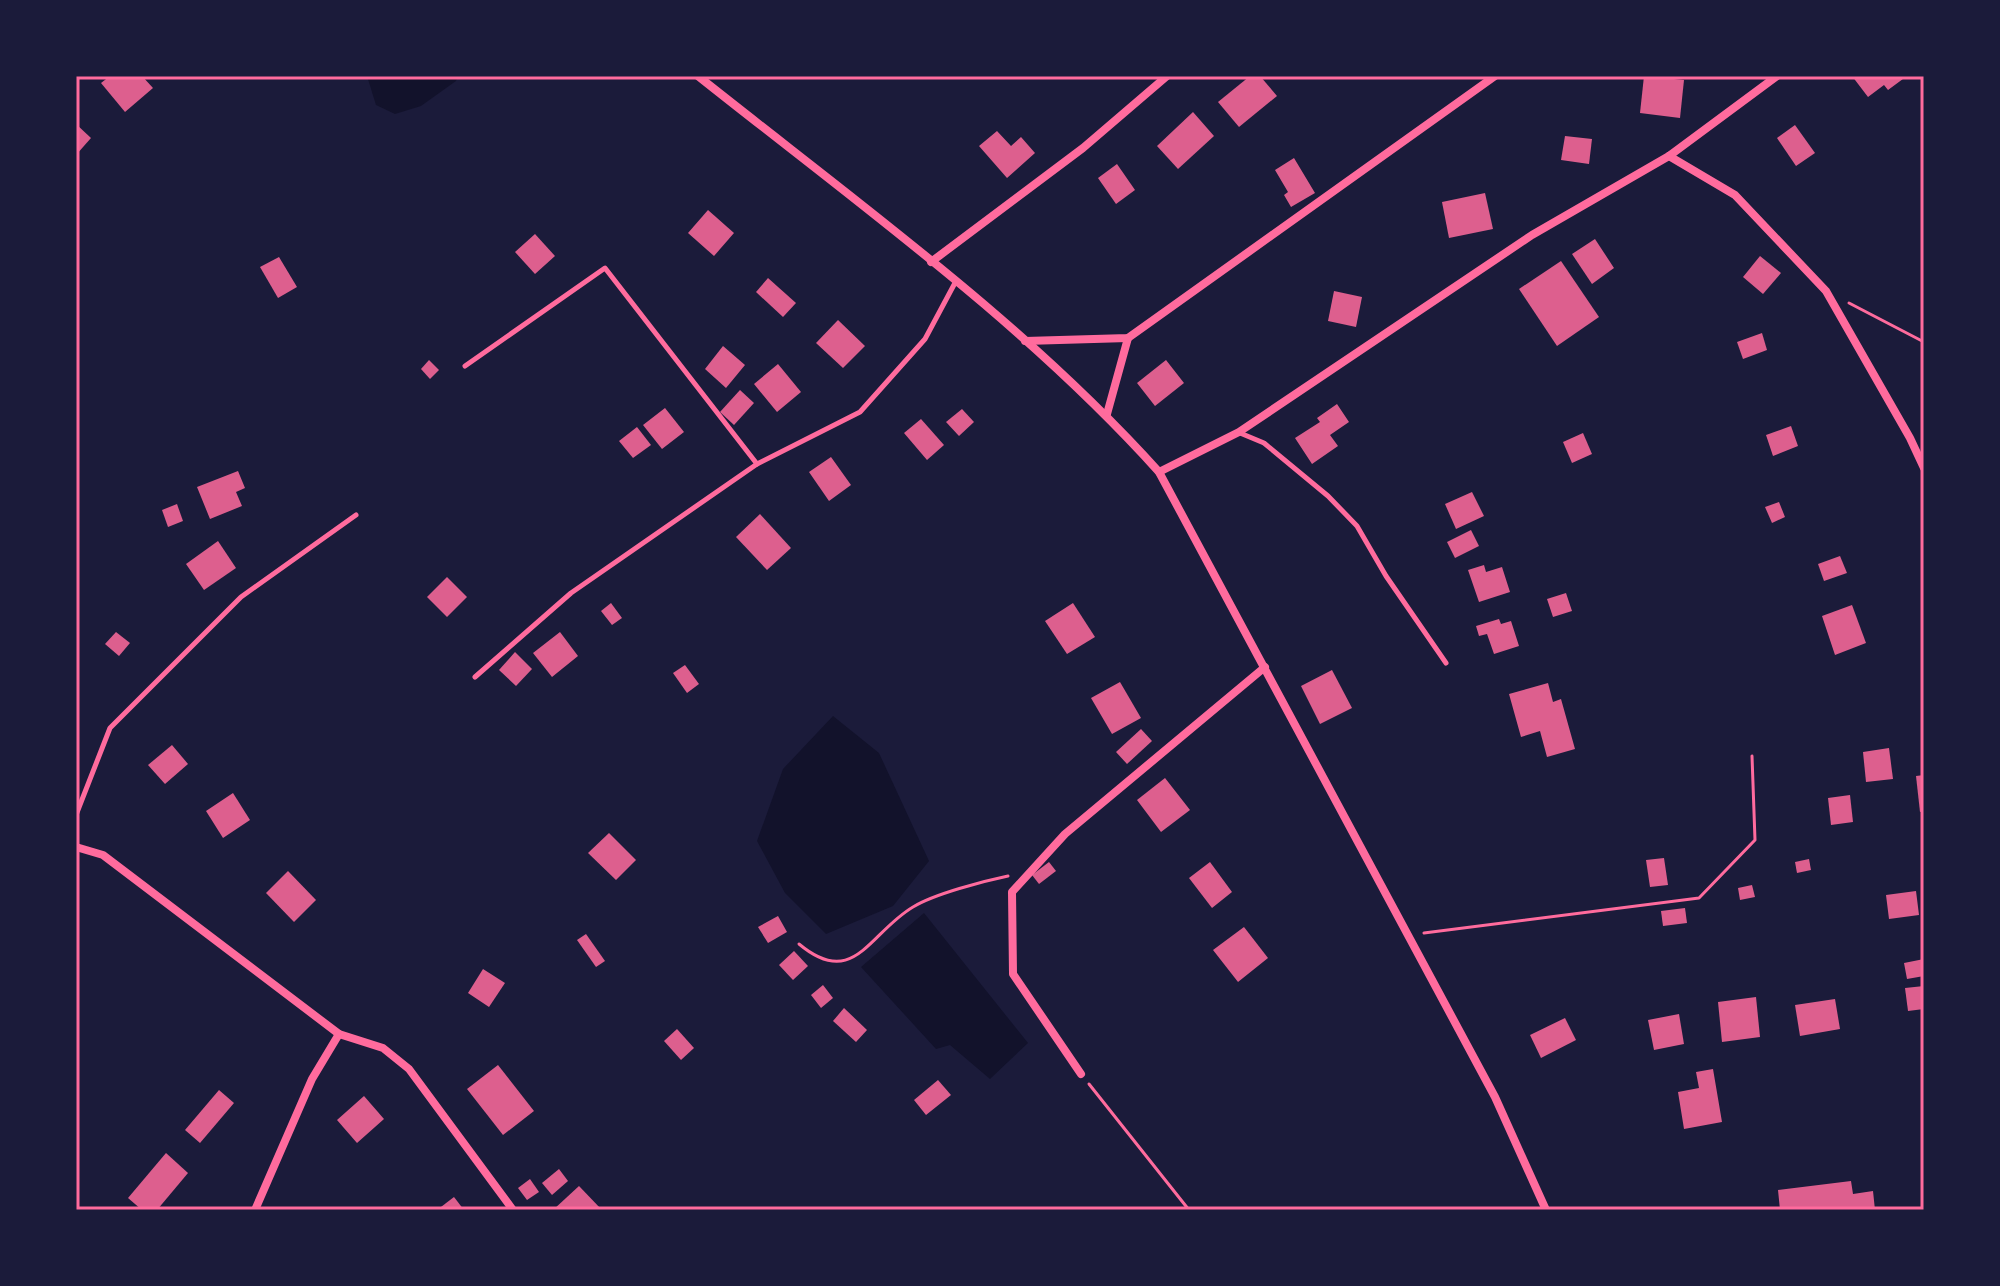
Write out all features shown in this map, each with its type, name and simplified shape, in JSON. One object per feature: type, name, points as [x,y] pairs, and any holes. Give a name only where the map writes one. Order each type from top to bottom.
[{"type":"street","points":[[698,76],[956,280],[1107,414],[1159,472],[1495,1097],[1546,1210]]},
{"type":"street","points":[[931,262],[1083,148],[1167,76]]},
{"type":"street","points":[[1024,341],[1128,338],[1495,76]]},
{"type":"street","points":[[1159,472],[1239,432],[1532,235],[1669,156],[1777,76]]},
{"type":"street","points":[[1669,156],[1735,195],[1826,291],[1924,468]]},
{"type":"street","points":[[1107,414],[1128,338]]},
{"type":"street","points":[[1081,1074],[1013,974],[1012,892],[1065,834],[1265,667]]},
{"type":"street","points":[[76,847],[103,855],[339,1034],[383,1048],[409,1069],[513,1210]]},
{"type":"street","points":[[255,1210],[312,1079],[339,1034]]},
{"type":"lane","points":[[465,366],[605,268],[757,464]]},
{"type":"lane","points":[[475,677],[571,593],[757,464],[860,412],[925,339],[956,280]]},
{"type":"lane","points":[[1239,432],[1264,443],[1328,496],[1357,526],[1386,576],[1446,663]]},
{"type":"lane","points":[[76,815],[110,728],[241,597],[356,515]]},
{"type":"path","points":[[1826,291],[1924,342]]},
{"type":"path","points":[[1408,935],[1699,898],[1755,840],[1752,756]]},
{"type":"path","points":[[799,944],[811,954],[833,964],[851,959],[913,906],[982,882],[1032,871]]},
{"type":"path","points":[[1081,1074],[1189,1210]]},
{"type":"shaded area","points":[[367,76],[458,76],[456,81],[421,106],[395,114],[376,105]]},
{"type":"shaded area","points":[[833,716],[879,753],[929,861],[893,906],[826,934],[785,893],[757,841],[783,769]]},
{"type":"shaded area","points":[[924,913],[1028,1043],[990,1079],[950,1045],[936,1049],[861,967]]},
{"type":"building","points":[[110,76],[142,76],[153,88],[125,112],[101,83]]},
{"type":"building","points":[[1250,76],[1260,76],[1277,96],[1239,127],[1218,102]]},
{"type":"building","points":[[1644,76],[1684,80],[1680,118],[1640,113]]},
{"type":"building","points":[[1852,76],[1907,76],[1888,90],[1884,85],[1868,97]]},
{"type":"building","points":[[1193,112],[1214,136],[1178,169],[1157,146]]},
{"type":"building","points":[[76,124],[91,138],[76,155]]},
{"type":"building","points":[[1795,125],[1815,153],[1796,166],[1777,138]]},
{"type":"building","points":[[997,131],[1011,146],[1021,137],[1035,153],[1007,178],[979,146]]},
{"type":"building","points":[[1565,136],[1592,139],[1589,164],[1561,160]]},
{"type":"building","points":[[1294,158],[1315,193],[1291,207],[1284,195],[1288,192],[1275,170]]},
{"type":"building","points":[[1117,164],[1135,190],[1116,204],[1098,178]]},
{"type":"building","points":[[1485,193],[1493,229],[1449,238],[1442,202]]},
{"type":"building","points":[[708,210],[734,233],[714,256],[688,233]]},
{"type":"building","points":[[535,234],[555,256],[535,274],[515,252]]},
{"type":"building","points":[[1595,239],[1614,268],[1592,284],[1572,254]]},
{"type":"building","points":[[1760,256],[1781,273],[1763,294],[1743,277]]},
{"type":"building","points":[[279,257],[297,287],[278,298],[260,267]]},
{"type":"building","points":[[1561,261],[1599,317],[1557,346],[1519,289]]},
{"type":"building","points":[[768,278],[796,303],[783,317],[756,292]]},
{"type":"building","points":[[1334,291],[1362,297],[1356,327],[1328,321]]},
{"type":"building","points":[[838,320],[865,346],[843,368],[816,343]]},
{"type":"building","points":[[1762,333],[1767,350],[1743,359],[1737,342]]},
{"type":"building","points":[[723,346],[745,365],[726,388],[705,369]]},
{"type":"building","points":[[429,360],[439,370],[430,379],[421,369]]},
{"type":"building","points":[[1166,360],[1184,383],[1155,406],[1137,383]]},
{"type":"building","points":[[778,364],[801,392],[777,412],[754,384]]},
{"type":"building","points":[[740,390],[754,403],[734,425],[720,412]]},
{"type":"building","points":[[1337,404],[1349,422],[1330,435],[1338,446],[1312,464],[1295,438],[1320,422],[1317,418]]},
{"type":"building","points":[[665,408],[684,432],[662,449],[643,425]]},
{"type":"building","points":[[962,409],[974,422],[959,436],[946,422]]},
{"type":"building","points":[[921,419],[944,445],[927,460],[904,433]]},
{"type":"building","points":[[1791,426],[1798,446],[1773,456],[1766,435]]},
{"type":"building","points":[[637,427],[651,445],[633,458],[619,441]]},
{"type":"building","points":[[1583,433],[1592,454],[1572,463],[1563,442]]},
{"type":"building","points":[[831,457],[851,485],[829,501],[809,472]]},
{"type":"building","points":[[238,471],[245,488],[236,492],[242,506],[210,519],[197,487]]},
{"type":"building","points":[[1472,492],[1484,516],[1456,529],[1445,504]]},
{"type":"building","points":[[1779,502],[1785,517],[1772,523],[1765,507]]},
{"type":"building","points":[[177,504],[183,521],[168,527],[162,510]]},
{"type":"building","points":[[760,514],[791,548],[767,570],[736,537]]},
{"type":"building","points":[[1471,530],[1479,546],[1455,558],[1447,542]]},
{"type":"building","points":[[218,541],[236,568],[204,590],[186,564]]},
{"type":"building","points":[[1840,556],[1847,573],[1824,581],[1818,564]]},
{"type":"building","points":[[1484,565],[1486,572],[1502,567],[1510,592],[1479,602],[1468,570]]},
{"type":"building","points":[[447,577],[467,597],[447,617],[427,597]]},
{"type":"building","points":[[1566,593],[1572,611],[1553,617],[1547,599]]},
{"type":"building","points":[[611,603],[622,618],[612,625],[601,611]]},
{"type":"building","points":[[1073,603],[1095,637],[1067,654],[1045,621]]},
{"type":"building","points":[[1852,605],[1866,643],[1835,655],[1822,616]]},
{"type":"building","points":[[1499,619],[1501,624],[1511,621],[1519,646],[1494,654],[1487,634],[1479,636],[1476,626]]},
{"type":"building","points":[[116,632],[130,643],[119,656],[105,644]]},
{"type":"building","points":[[560,632],[578,656],[552,677],[533,653]]},
{"type":"building","points":[[515,652],[532,669],[516,686],[499,670]]},
{"type":"building","points":[[685,665],[699,684],[687,693],[673,673]]},
{"type":"building","points":[[1332,670],[1352,708],[1320,724],[1301,686]]},
{"type":"building","points":[[1120,682],[1141,718],[1112,734],[1091,698]]},
{"type":"building","points":[[1548,683],[1553,702],[1561,699],[1575,749],[1547,757],[1540,731],[1521,737],[1509,694]]},
{"type":"building","points":[[1141,729],[1152,741],[1127,764],[1116,752]]},
{"type":"building","points":[[172,745],[188,764],[165,784],[148,765]]},
{"type":"building","points":[[1889,748],[1893,779],[1866,782],[1863,752]]},
{"type":"building","points":[[1924,775],[1924,811],[1920,812],[1916,776]]},
{"type":"building","points":[[1165,778],[1190,810],[1161,832],[1137,800]]},
{"type":"building","points":[[233,793],[250,820],[223,838],[206,811]]},
{"type":"building","points":[[1850,795],[1853,822],[1831,825],[1828,798]]},
{"type":"building","points":[[609,833],[636,860],[616,880],[588,853]]},
{"type":"building","points":[[1664,858],[1668,885],[1650,887],[1646,860]]},
{"type":"building","points":[[1809,859],[1811,870],[1797,873],[1795,862]]},
{"type":"building","points":[[1049,862],[1056,871],[1039,884],[1032,875]]},
{"type":"building","points":[[1210,862],[1232,892],[1212,908],[1189,878]]},
{"type":"building","points":[[288,871],[316,900],[294,922],[266,893]]},
{"type":"building","points":[[1752,885],[1755,897],[1740,900],[1738,888]]},
{"type":"building","points":[[1916,891],[1919,915],[1889,919],[1886,895]]},
{"type":"building","points":[[1685,908],[1687,923],[1663,926],[1661,911]]},
{"type":"building","points":[[778,916],[787,932],[768,943],[758,927]]},
{"type":"building","points":[[1244,927],[1268,958],[1238,982],[1213,950]]},
{"type":"building","points":[[586,934],[605,961],[596,967],[577,940]]},
{"type":"building","points":[[794,951],[808,966],[793,980],[779,965]]},
{"type":"building","points":[[1924,959],[1924,976],[1907,979],[1904,963]]},
{"type":"building","points":[[483,969],[505,983],[489,1007],[468,993]]},
{"type":"building","points":[[823,985],[833,998],[821,1008],[811,995]]},
{"type":"building","points":[[1924,986],[1924,1009],[1908,1011],[1905,988]]},
{"type":"building","points":[[1756,997],[1760,1037],[1722,1042],[1718,1002]]},
{"type":"building","points":[[1835,999],[1840,1029],[1800,1036],[1795,1005]]},
{"type":"building","points":[[844,1008],[867,1030],[856,1042],[833,1021]]},
{"type":"building","points":[[1679,1014],[1684,1044],[1654,1050],[1648,1020]]},
{"type":"building","points":[[1565,1018],[1576,1040],[1541,1058],[1530,1035]]},
{"type":"building","points":[[677,1029],[694,1048],[681,1060],[664,1041]]},
{"type":"building","points":[[498,1065],[534,1111],[503,1135],[467,1089]]},
{"type":"building","points":[[1713,1069],[1722,1122],[1684,1129],[1678,1092],[1699,1088],[1696,1072]]},
{"type":"building","points":[[938,1080],[951,1095],[926,1115],[914,1100]]},
{"type":"building","points":[[219,1090],[234,1103],[200,1143],[185,1130]]},
{"type":"building","points":[[364,1096],[384,1119],[357,1143],[337,1120]]},
{"type":"building","points":[[166,1153],[188,1173],[157,1210],[142,1210],[128,1198]]},
{"type":"building","points":[[559,1169],[568,1181],[552,1195],[542,1183]]},
{"type":"building","points":[[530,1179],[539,1192],[527,1200],[518,1188]]},
{"type":"building","points":[[1851,1181],[1853,1194],[1873,1191],[1875,1210],[1780,1210],[1778,1190]]},
{"type":"building","points":[[579,1186],[602,1210],[553,1210]]},
{"type":"building","points":[[454,1197],[464,1210],[437,1210]]}]
